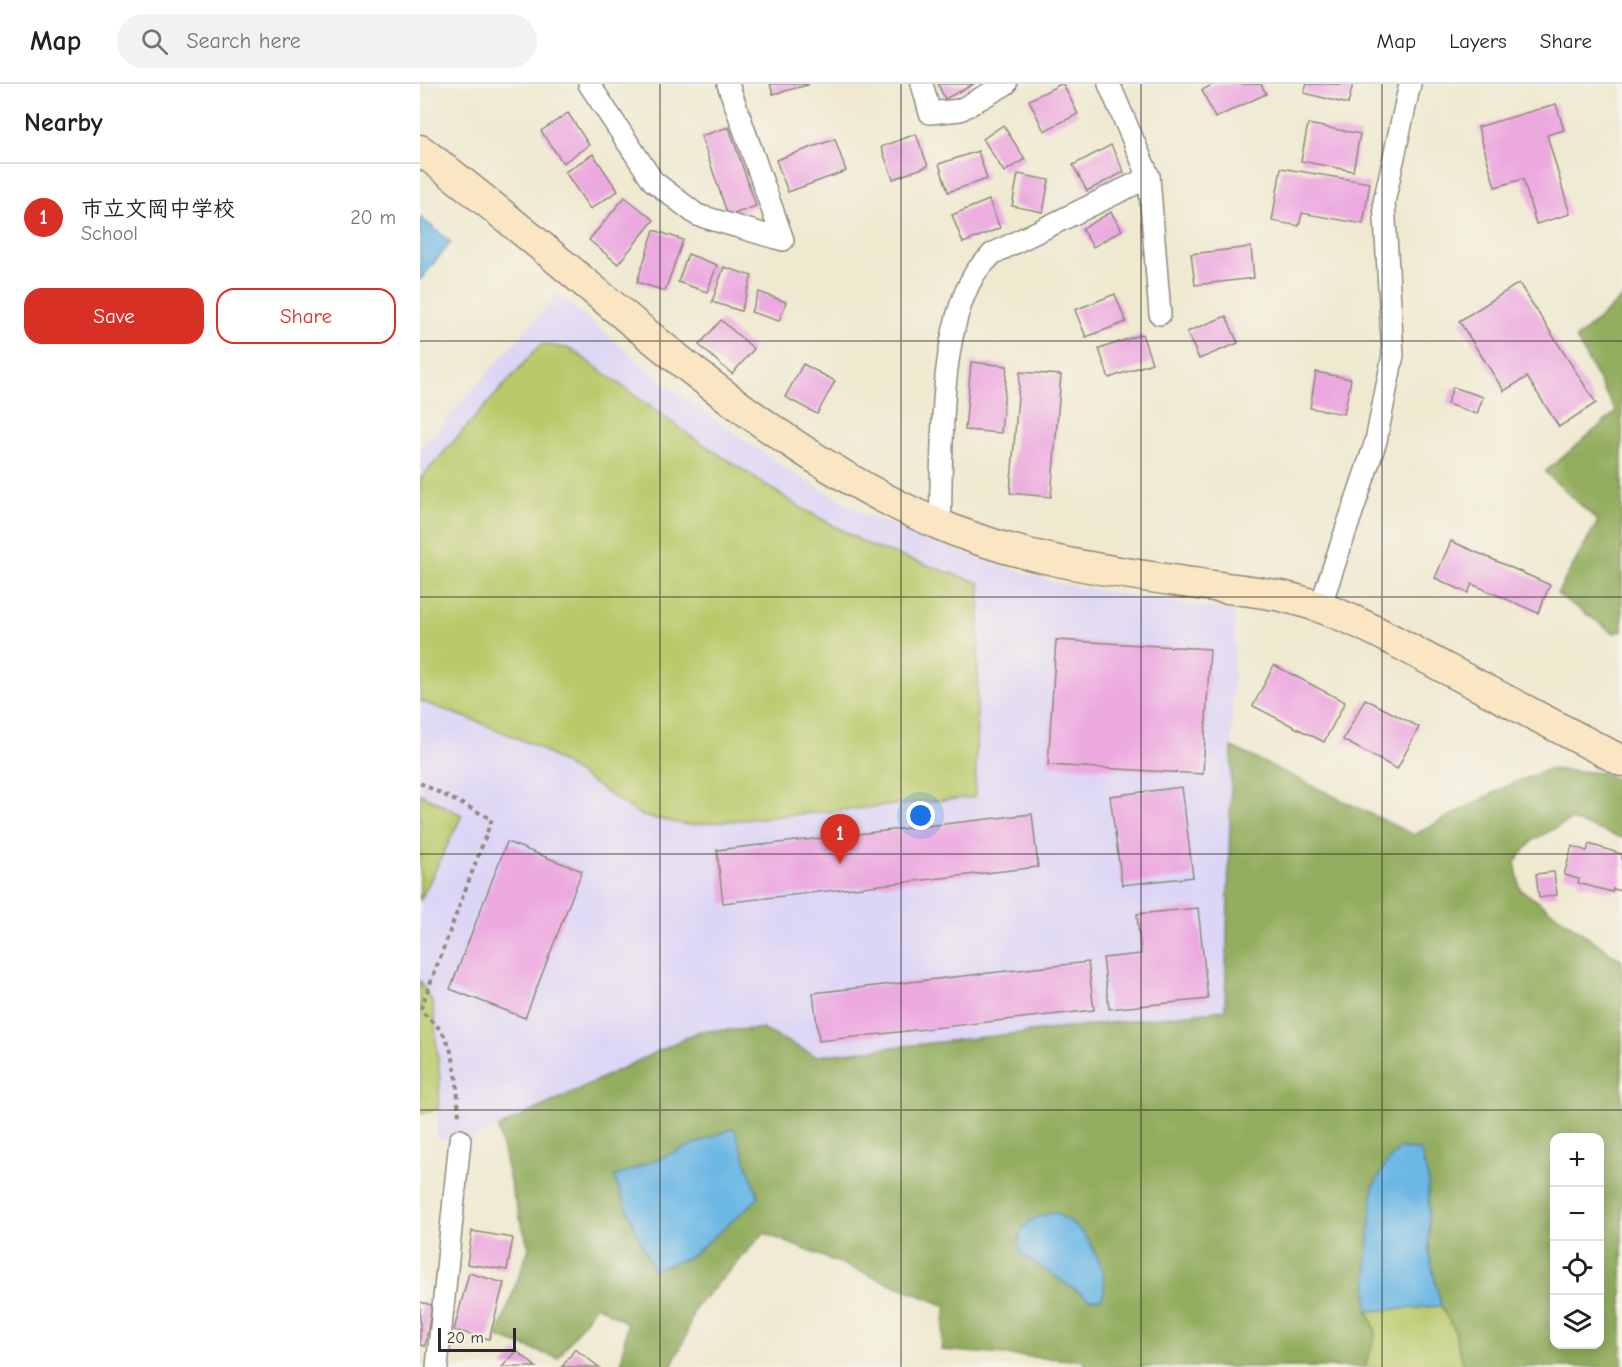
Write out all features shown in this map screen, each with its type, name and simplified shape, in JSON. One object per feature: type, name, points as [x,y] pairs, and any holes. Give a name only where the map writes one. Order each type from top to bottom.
[{"type":"street","points":[[589,84],[653,181],[698,215],[783,240],[728,84]]},
{"type":"street","points":[[922,84],[930,113],[960,110],[1006,84]]},
{"type":"street","points":[[1108,84],[1149,177],[1160,314]]},
{"type":"street","points":[[1320,607],[1376,441],[1393,355],[1384,202],[1410,84]]},
{"type":"street","points":[[420,150],[477,192],[747,414],[845,476],[940,525],[988,542],[1075,566],[1281,596],[1320,607],[1387,638],[1622,761]]},
{"type":"street","points":[[940,525],[947,362],[958,316],[974,274],[992,254],[1149,177]]},
{"type":"street","points":[[436,1367],[460,1140]]},
{"type":"path","points":[[420,783],[492,819],[421,1008],[426,1018],[441,1030],[452,1054],[457,1087],[460,1140]]},
{"type":"shaded area","points":[[558,294],[674,391],[786,469],[866,515],[986,561],[1061,584],[1235,612],[1225,1010],[816,1056],[761,1029],[632,1064],[468,1141],[436,1138],[440,1082],[433,1004],[420,980],[420,449]]},
{"type":"green space","points":[[1622,298],[1622,631],[1614,633],[1557,594],[1598,521],[1545,472],[1616,412],[1576,339]]},
{"type":"green space","points":[[541,344],[571,349],[692,437],[798,506],[871,546],[980,583],[975,797],[688,825],[642,816],[538,747],[420,701],[420,479]]},
{"type":"green space","points":[[1232,747],[1414,835],[1509,785],[1549,769],[1602,773],[1622,782],[1622,838],[1571,820],[1534,839],[1515,862],[1520,889],[1622,961],[1622,1367],[1464,1367],[1454,1329],[1441,1306],[1429,1254],[1428,1178],[1419,1150],[1399,1150],[1368,1311],[1376,1333],[1365,1367],[1085,1367],[1085,1361],[941,1350],[946,1306],[764,1233],[694,1309],[686,1336],[671,1367],[621,1367],[627,1323],[596,1305],[558,1358],[497,1337],[529,1248],[512,1191],[498,1128],[700,1031],[762,1029],[816,1056],[1225,1010]]},
{"type":"green space","points":[[420,794],[462,815],[420,901]]},
{"type":"green space","points":[[420,980],[433,1004],[440,1082],[438,1109],[420,1114]]},
{"type":"green space","points":[[1441,1306],[1454,1329],[1464,1367],[1365,1367],[1376,1333],[1368,1311]]},
{"type":"water","points":[[420,217],[451,242],[420,280]]},
{"type":"water","points":[[734,1128],[759,1198],[690,1257],[653,1270],[614,1177]]},
{"type":"water","points":[[1399,1149],[1420,1150],[1428,1178],[1429,1254],[1441,1306],[1368,1311],[1367,1265],[1373,1187],[1386,1164]]},
{"type":"water","points":[[1057,1213],[1077,1227],[1094,1251],[1104,1281],[1101,1299],[1089,1299],[1021,1254],[1020,1236],[1027,1224],[1040,1216]]},
{"type":"building","points":[[770,84],[808,84],[808,85],[773,94]]},
{"type":"building","points":[[938,84],[974,84],[945,99]]},
{"type":"building","points":[[1061,84],[1078,114],[1044,131],[1029,100]]},
{"type":"building","points":[[1214,84],[1261,84],[1266,94],[1215,118],[1202,90]]},
{"type":"building","points":[[1307,84],[1353,84],[1348,104],[1304,93]]},
{"type":"building","points":[[1556,104],[1564,130],[1547,135],[1570,214],[1536,224],[1523,179],[1495,187],[1478,127]]},
{"type":"building","points":[[568,113],[589,145],[563,163],[541,131]]},
{"type":"building","points":[[1308,124],[1360,134],[1353,171],[1301,161]]},
{"type":"building","points":[[1003,125],[1025,159],[1004,172],[983,139]]},
{"type":"building","points":[[729,127],[756,206],[728,216],[701,136]]},
{"type":"building","points":[[916,134],[928,166],[893,179],[881,147]]},
{"type":"building","points":[[835,139],[846,171],[788,192],[776,160]]},
{"type":"building","points":[[1111,145],[1124,172],[1087,191],[1073,165]]},
{"type":"building","points":[[978,151],[987,179],[948,192],[939,164]]},
{"type":"building","points":[[593,154],[618,191],[590,209],[565,172]]},
{"type":"building","points":[[1281,168],[1370,183],[1363,224],[1302,213],[1299,226],[1272,221]]},
{"type":"building","points":[[1018,174],[1049,180],[1043,212],[1012,206]]},
{"type":"building","points":[[625,197],[654,220],[618,264],[589,240]]},
{"type":"building","points":[[989,200],[1000,228],[963,243],[952,215]]},
{"type":"building","points":[[1111,212],[1122,230],[1093,247],[1082,229]]},
{"type":"building","points":[[654,230],[683,240],[665,291],[637,282]]},
{"type":"building","points":[[1251,247],[1254,278],[1195,285],[1191,254]]},
{"type":"building","points":[[688,254],[717,265],[707,292],[678,282]]},
{"type":"building","points":[[724,267],[752,276],[741,311],[712,302]]},
{"type":"building","points":[[1519,283],[1596,403],[1559,427],[1527,377],[1504,391],[1459,321]]},
{"type":"building","points":[[759,292],[786,302],[779,321],[751,312]]},
{"type":"building","points":[[1115,294],[1126,322],[1086,337],[1075,310]]},
{"type":"building","points":[[1226,316],[1238,343],[1199,359],[1187,332]]},
{"type":"building","points":[[721,320],[754,349],[732,374],[699,345]]},
{"type":"building","points":[[1142,334],[1152,363],[1109,378],[1099,349]]},
{"type":"building","points":[[971,362],[1007,366],[1001,433],[965,430]]},
{"type":"building","points":[[803,364],[835,381],[817,414],[785,397]]},
{"type":"building","points":[[1020,372],[1061,375],[1051,497],[1010,493]]},
{"type":"building","points":[[1316,372],[1351,379],[1344,414],[1310,408]]},
{"type":"building","points":[[1453,387],[1483,397],[1477,414],[1447,404]]},
{"type":"building","points":[[1451,541],[1550,585],[1538,613],[1472,584],[1468,593],[1435,578]]},
{"type":"building","points":[[1056,640],[1210,649],[1203,774],[1048,765]]},
{"type":"building","points":[[1274,665],[1345,702],[1324,742],[1253,706]]},
{"type":"building","points":[[1365,699],[1419,727],[1397,769],[1343,740]]},
{"type":"building","points":[[1182,787],[1193,877],[1122,885],[1110,796]]},
{"type":"building","points":[[1032,814],[1038,867],[723,903],[717,850]]},
{"type":"building","points":[[507,842],[582,871],[525,1018],[450,989]]},
{"type":"building","points":[[1589,844],[1622,854],[1622,891],[1613,889],[1612,892],[1578,883],[1579,879],[1564,875],[1572,846],[1587,851]]},
{"type":"building","points":[[1554,872],[1557,895],[1539,898],[1536,874]]},
{"type":"building","points":[[1198,908],[1208,999],[1109,1009],[1103,958],[1141,954],[1137,914]]},
{"type":"building","points":[[1088,962],[1094,1010],[819,1041],[813,993]]},
{"type":"building","points":[[472,1231],[513,1238],[507,1270],[467,1264]]},
{"type":"building","points":[[469,1273],[504,1283],[489,1339],[454,1330]]},
{"type":"building","points":[[420,1302],[432,1305],[425,1346],[420,1345]]},
{"type":"building","points":[[575,1349],[599,1367],[562,1367]]},
{"type":"building","points":[[517,1351],[536,1367],[502,1367]]},
{"type":"place","name":"市立文岡中学校","points":[[840,864]]}]
